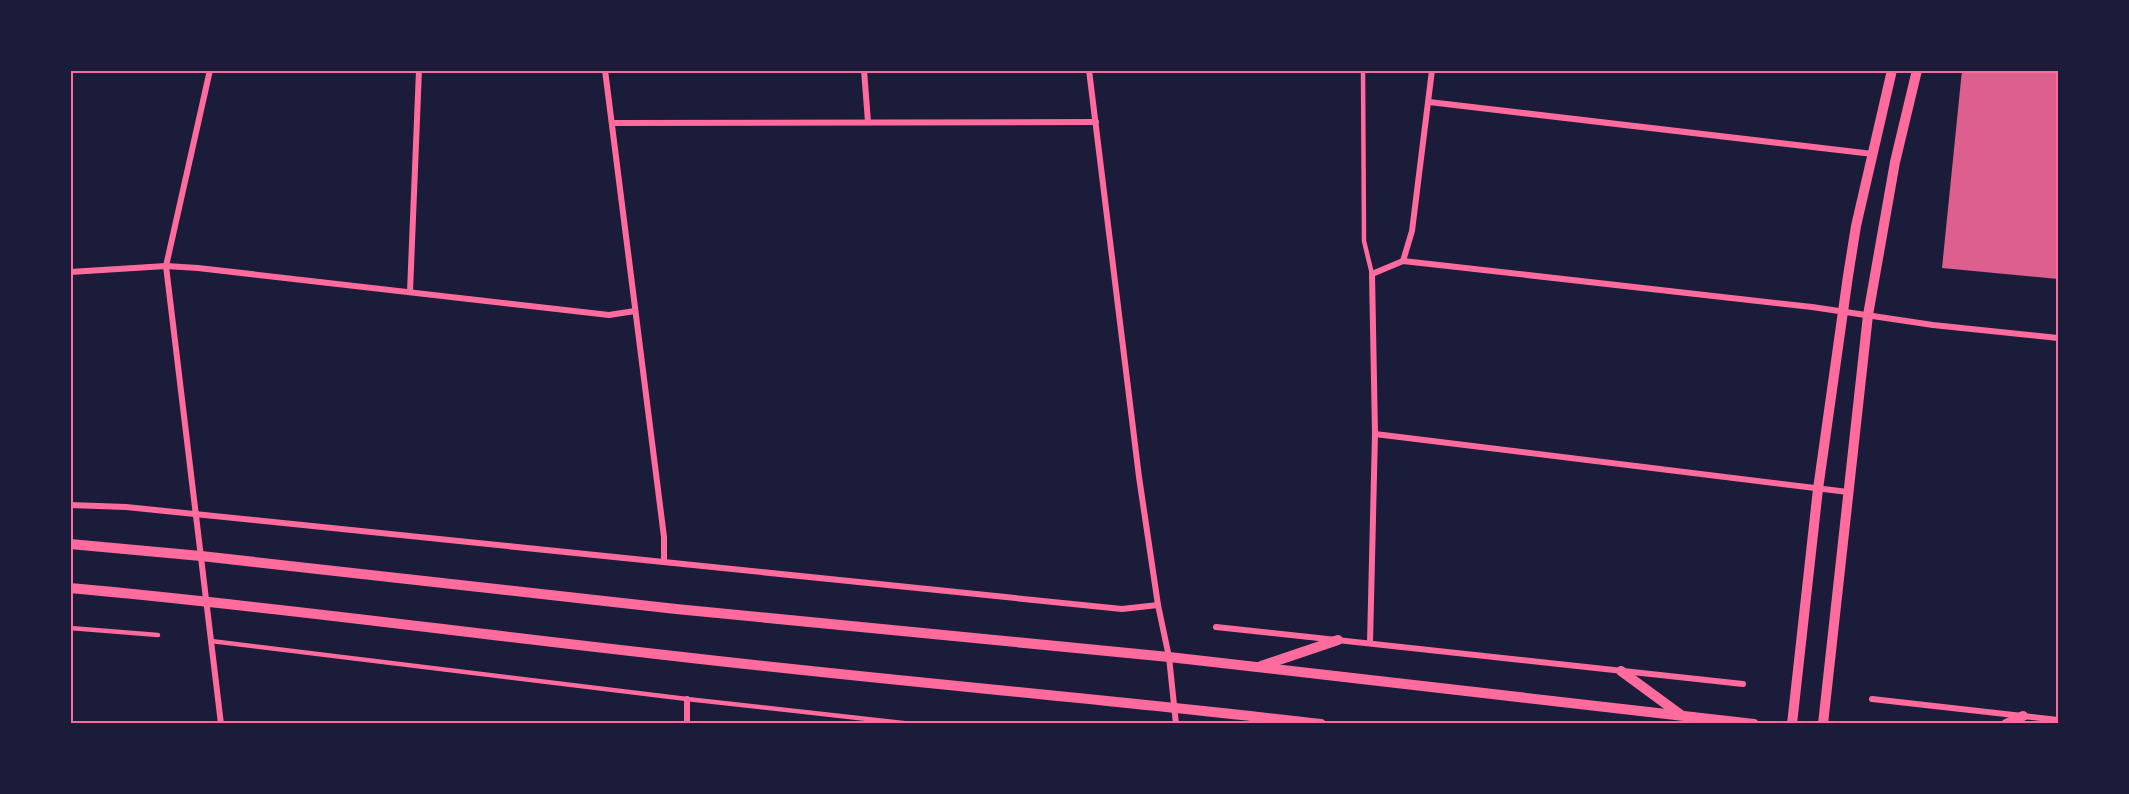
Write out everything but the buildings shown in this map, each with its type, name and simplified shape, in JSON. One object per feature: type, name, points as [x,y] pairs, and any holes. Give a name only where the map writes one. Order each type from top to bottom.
[{"type":"street","points":[[210,70],[166,266],[221,723]]},
{"type":"street","points":[[410,292],[419,70]]},
{"type":"street","points":[[605,70],[664,537],[664,562]]},
{"type":"street","points":[[864,70],[868,122]]},
{"type":"street","points":[[1089,70],[1138,477],[1168,657],[1176,723]]},
{"type":"street","points":[[1403,261],[1412,231],[1432,70]]},
{"type":"street","points":[[1792,723],[1818,489],[1856,226],[1892,70]]},
{"type":"street","points":[[1823,723],[1868,315],[1895,162],[1917,70]]},
{"type":"street","points":[[1429,102],[1873,153]]},
{"type":"street","points":[[612,123],[1096,122]]},
{"type":"street","points":[[1370,643],[1375,434],[1372,274],[1403,261],[2058,338]]},
{"type":"street","points":[[70,272],[166,266],[609,315],[635,312]]},
{"type":"street","points":[[1375,434],[1848,492]]},
{"type":"street","points":[[70,505],[104,504],[1122,609],[1158,605]]},
{"type":"street","points":[[70,544],[201,556],[676,609],[1168,657],[1754,723]]},
{"type":"street","points":[[70,588],[208,601],[676,657],[1321,723]]},
{"type":"street","points":[[1216,627],[1743,684]]},
{"type":"street","points":[[1258,667],[1338,640]]},
{"type":"street","points":[[1621,671],[1682,715]]},
{"type":"street","points":[[687,699],[687,723]]},
{"type":"street","points":[[1872,699],[2058,720]]},
{"type":"street","points":[[2006,723],[2023,716]]},
{"type":"lane","points":[[1363,70],[1364,242],[1372,274]]},
{"type":"lane","points":[[70,628],[158,635]]},
{"type":"lane","points":[[212,641],[687,699],[912,723]]}]
